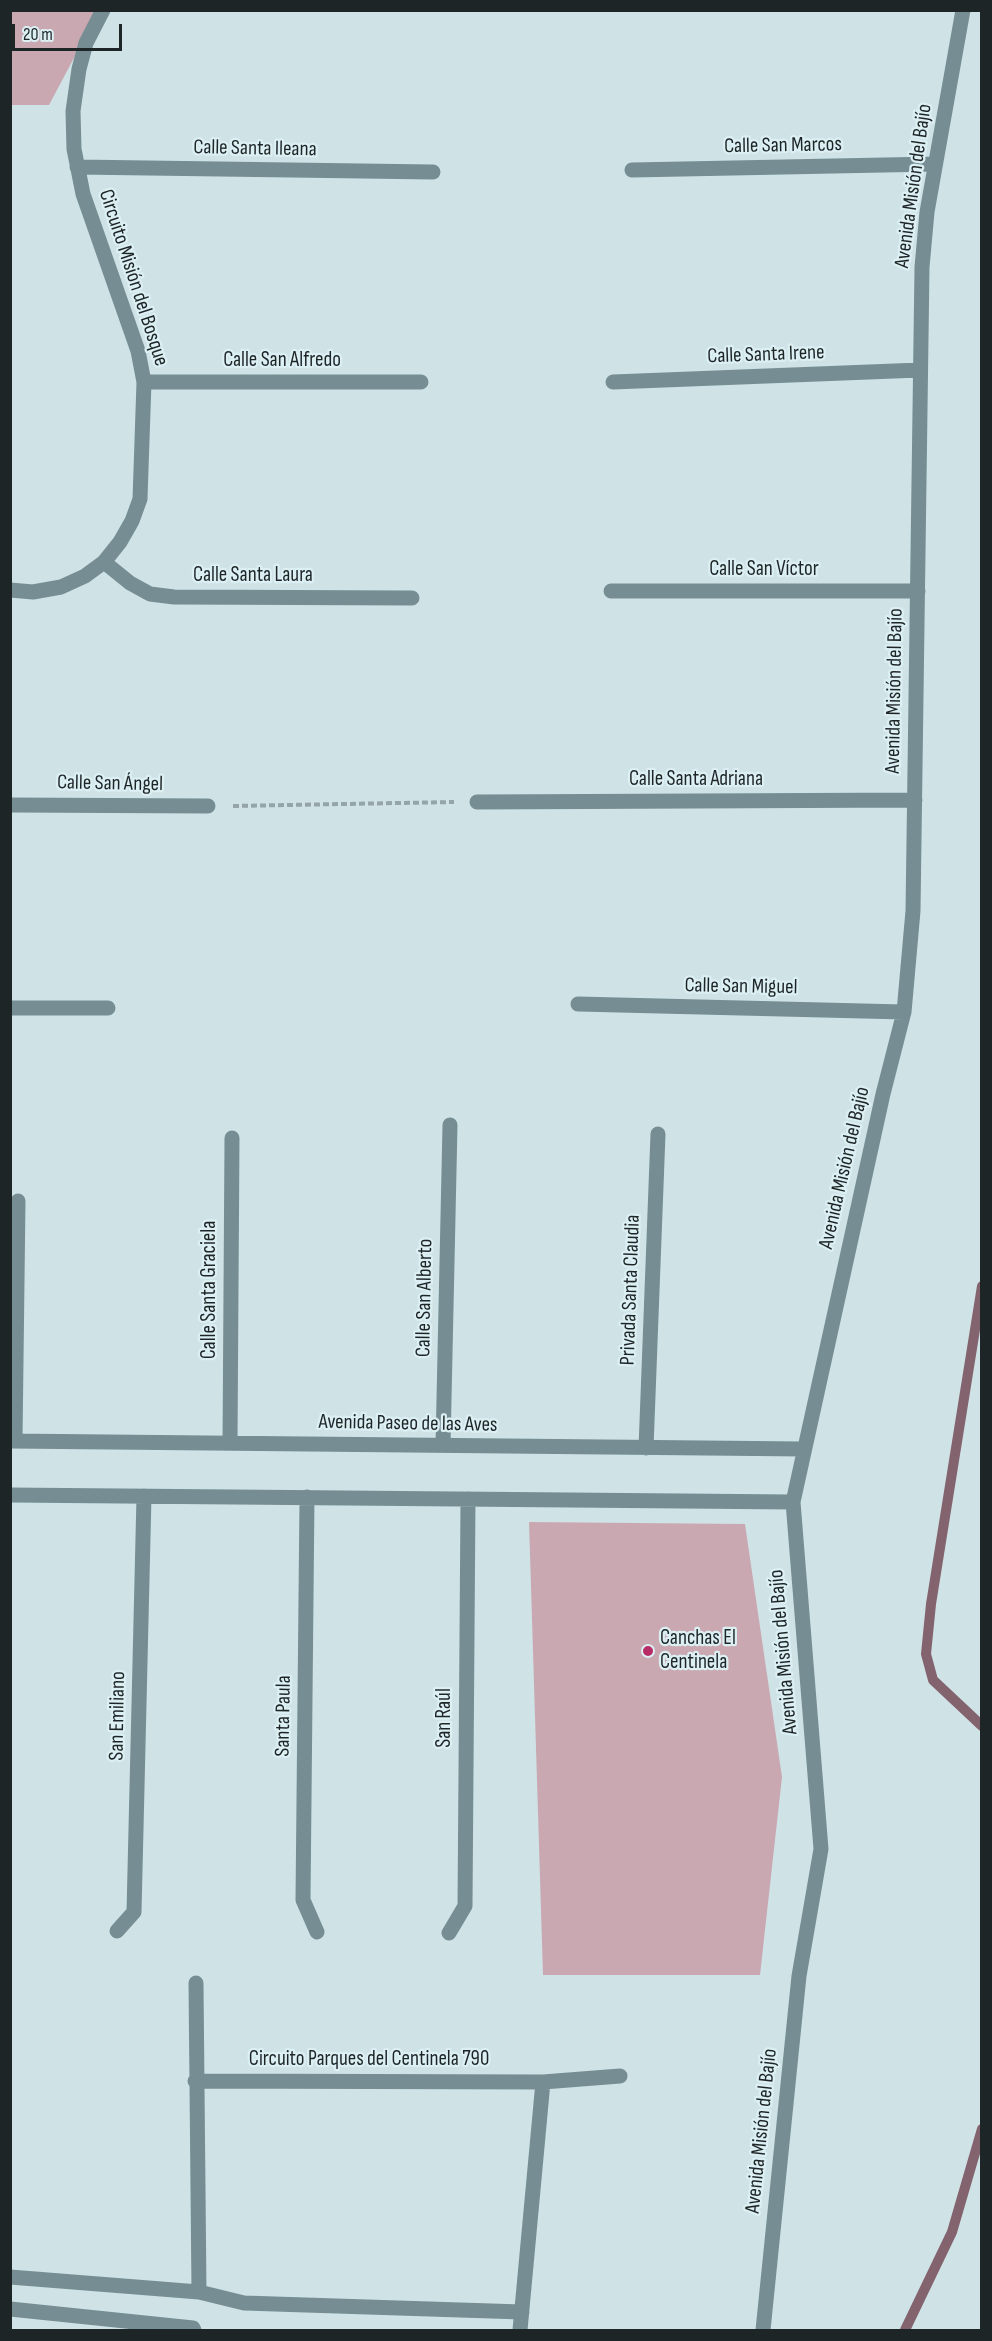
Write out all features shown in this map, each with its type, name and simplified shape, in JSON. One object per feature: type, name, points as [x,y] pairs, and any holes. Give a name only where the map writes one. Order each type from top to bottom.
[{"type":"street","name":"Circuito Misión del Bosque","points":[[10,590],[33,592],[61,587],[85,576],[104,562],[120,542],[132,521],[140,499],[144,382],[138,351],[83,194],[74,149],[73,111],[79,69],[86,44],[104,10]]},
{"type":"street","name":"Avenida Misión del Bajío","points":[[763,2331],[799,1976],[821,1849],[793,1502],[883,1094],[904,1012],[914,911],[922,267],[927,212],[963,10]]},
{"type":"street","name":"Calle San Marcos","points":[[632,170],[935,164]]},
{"type":"street","name":"Calle Santa Ileana","points":[[77,167],[433,172]]},
{"type":"street","name":"Calle Santa Irene","points":[[613,382],[920,370]]},
{"type":"street","name":"Calle San Alfredo","points":[[144,382],[421,382]]},
{"type":"street","name":"Calle Santa Laura","points":[[104,562],[130,583],[150,594],[174,597],[412,598]]},
{"type":"street","name":"Calle San Víctor","points":[[611,591],[918,591]]},
{"type":"street","name":"Calle Santa Adriana","points":[[477,802],[915,800]]},
{"type":"street","name":"Calle San Ángel","points":[[10,805],[208,806]]},
{"type":"street","name":"Calle San Miguel","points":[[578,1004],[904,1012]]},
{"type":"street","points":[[10,1008],[108,1008]]},
{"type":"street","name":"Calle San Alberto","points":[[442,1445],[450,1125]]},
{"type":"street","name":"Privada Santa Claudia","points":[[646,1448],[658,1134]]},
{"type":"street","name":"Calle Santa Graciela","points":[[230,1443],[232,1138]]},
{"type":"street","points":[[13,1441],[18,1201]]},
{"type":"street","name":"Avenida Paseo de las Aves","points":[[13,1441],[804,1449]]},
{"type":"street","points":[[10,1495],[793,1502]]},
{"type":"street","name":"San Emiliano","points":[[117,1931],[134,1912],[144,1496]]},
{"type":"street","name":"Santa Paula","points":[[307,1497],[303,1900],[317,1932]]},
{"type":"street","name":"San Raúl","points":[[449,1933],[465,1906],[468,1499]]},
{"type":"street","points":[[196,1983],[198,2292]]},
{"type":"street","name":"Circuito Parques del Centinela 790","points":[[195,2081],[543,2082],[620,2076]]},
{"type":"street","points":[[520,2331],[543,2082]]},
{"type":"street","points":[[10,2277],[198,2292],[244,2303],[522,2313]]},
{"type":"street","points":[[10,2309],[193,2328],[194,2331]]},
{"type":"path","points":[[208,806],[477,802]]},
{"type":"shaded area","points":[[10,11],[99,11],[49,105],[11,105]]},
{"type":"shaded area","name":"Canchas El Centinela","points":[[529,1522],[745,1524],[782,1777],[760,1975],[543,1975]]},
{"type":"waterway","points":[[982,1286],[931,1604],[926,1654],[933,1680],[982,1726]]},
{"type":"waterway","points":[[905,2330],[952,2232],[982,2129]]},
{"type":"place","name":"Canchas El Centinela","points":[[648,1651]]}]
